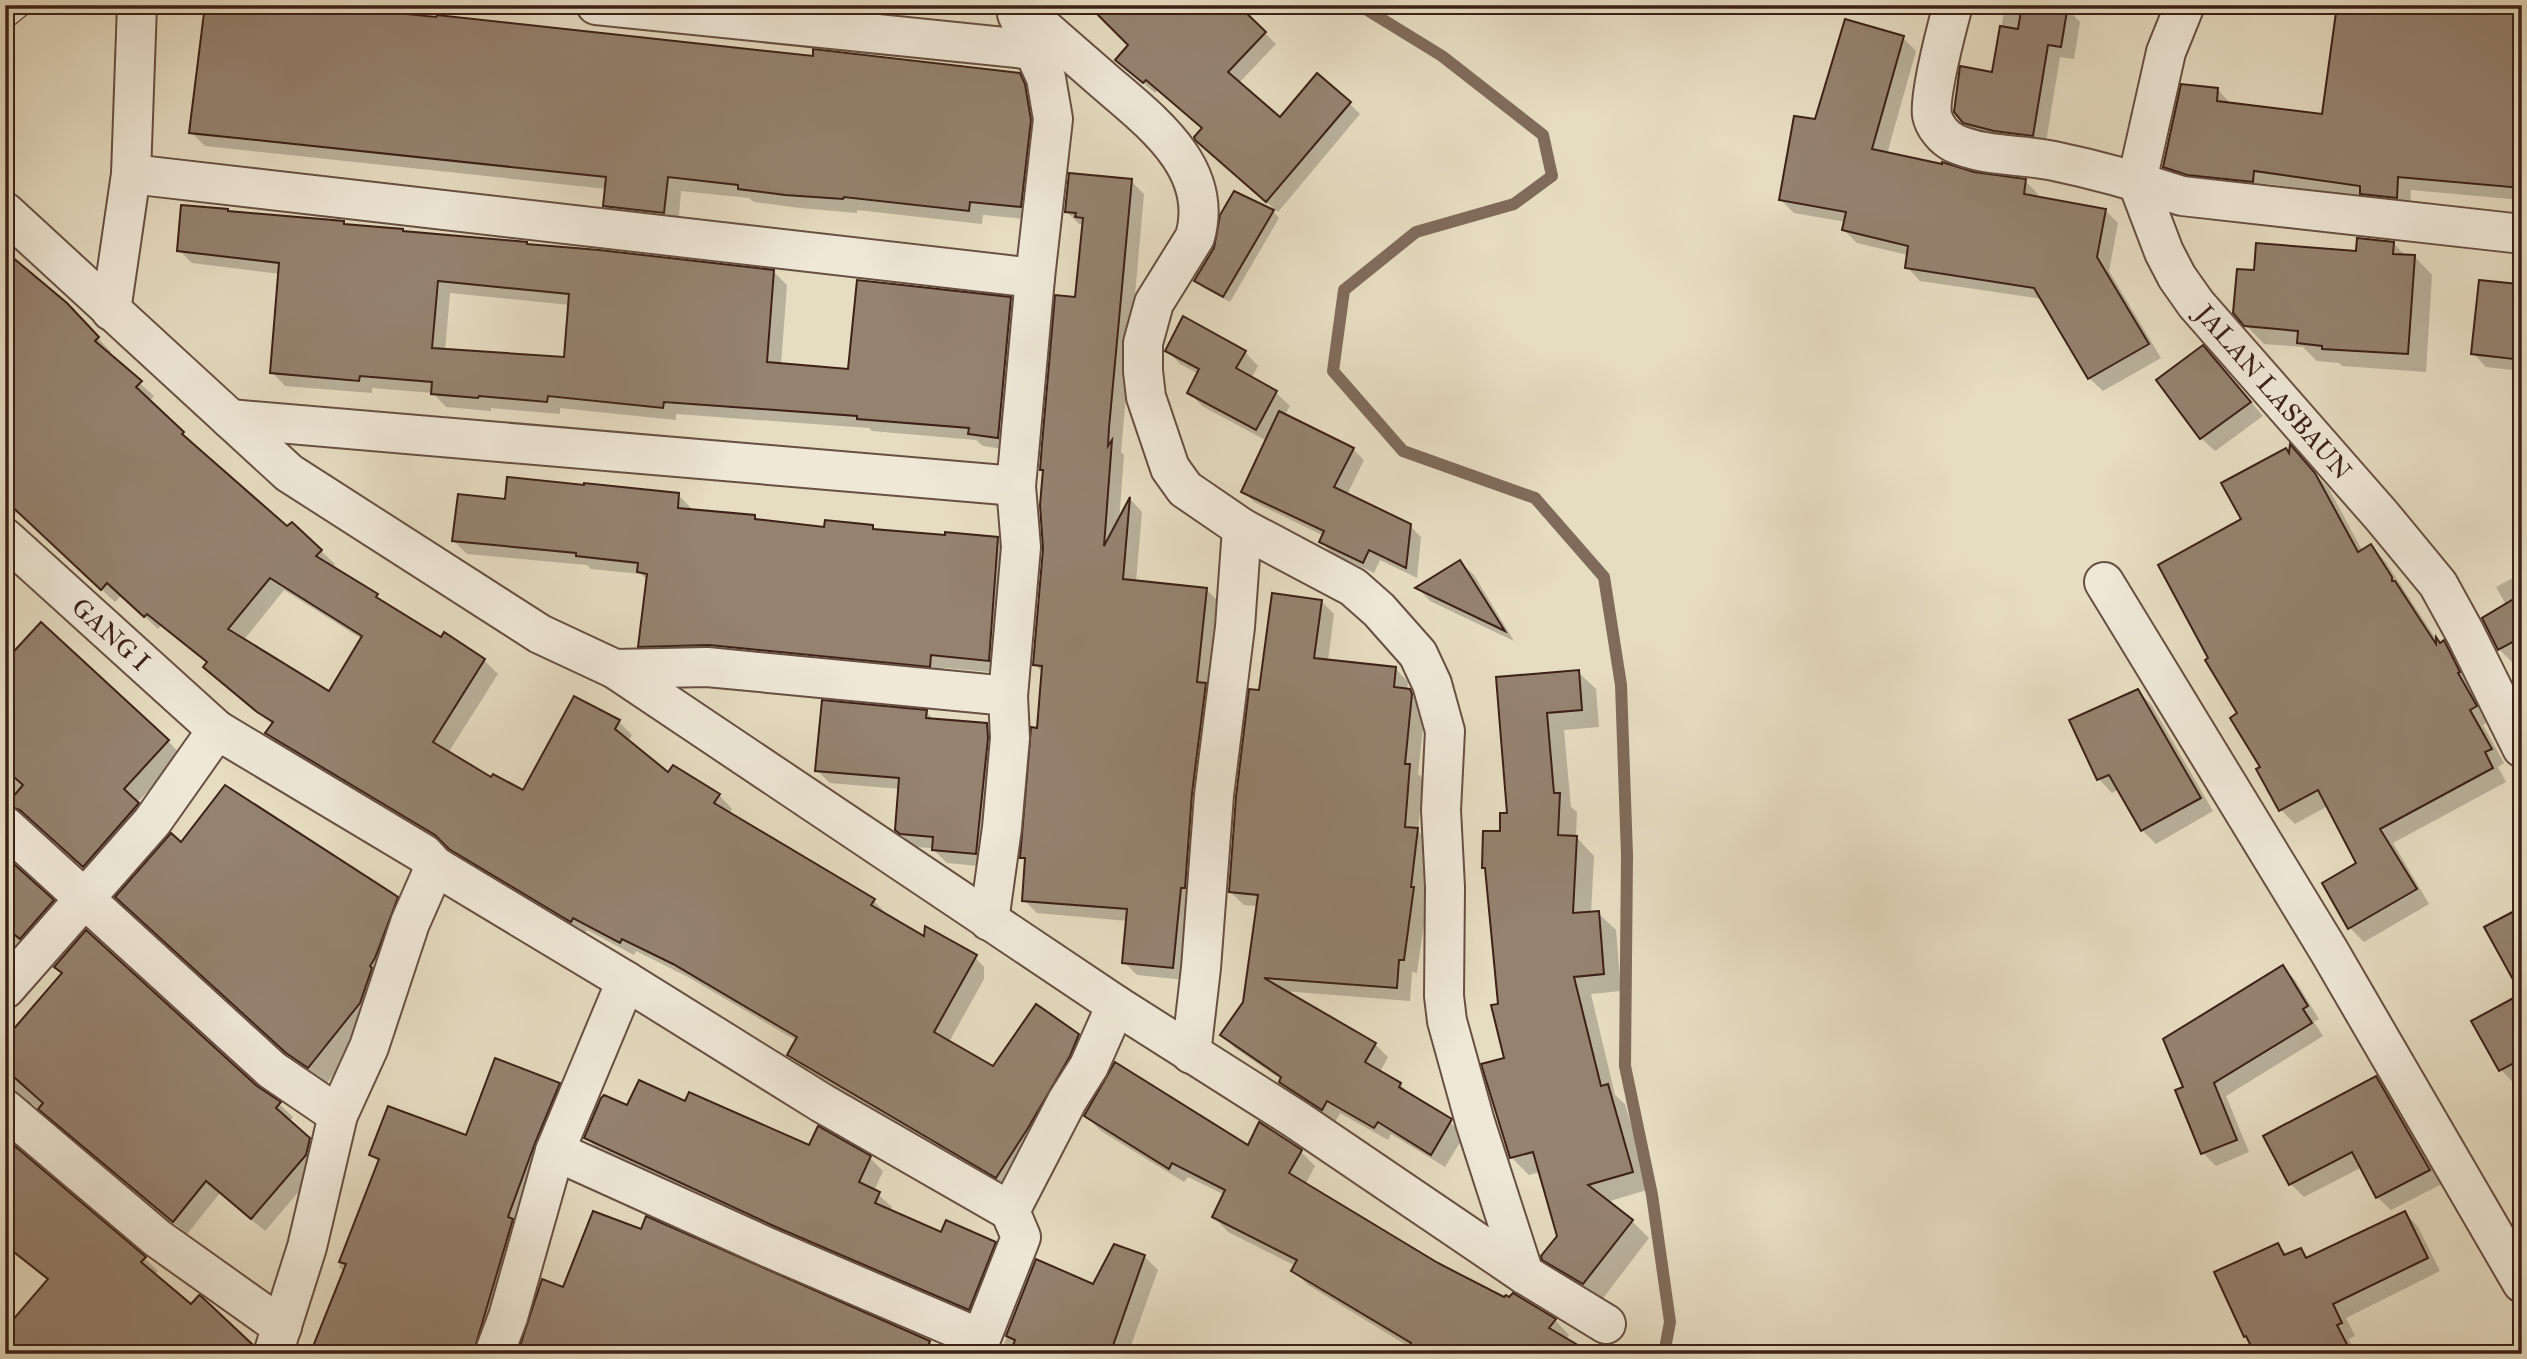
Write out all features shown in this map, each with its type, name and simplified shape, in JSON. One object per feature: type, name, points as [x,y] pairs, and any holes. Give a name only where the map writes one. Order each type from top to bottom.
[{"type":"street","points":[[111,311],[131,174],[137,5]]},
{"type":"street","points":[[596,5],[1035,50]]},
{"type":"street","points":[[989,921],[1002,828],[1010,738],[1008,696],[1021,547],[1016,486],[1053,118],[1046,78],[1015,5]]},
{"type":"street","points":[[1015,5],[1164,133],[1193,180],[1198,201],[1195,237],[1154,303],[1143,343],[1146,397],[1170,468],[1185,489],[1242,528],[1353,587],[1379,610],[1418,654],[1432,684],[1445,731],[1441,810],[1445,887],[1444,996],[1447,1021],[1475,1122],[1524,1274]]},
{"type":"street","points":[[1953,5],[1933,97],[1932,116],[1940,132],[1953,143],[1979,150],[2052,160],[2137,181],[2182,197],[2522,234]]},
{"type":"street","points":[[2137,181],[2166,52],[2185,5]]},
{"type":"street","points":[[131,174],[1035,278]]},
{"type":"street","name":"JALAN LASBAUN","points":[[2137,181],[2164,252],[2196,304],[2438,584],[2522,748]]},
{"type":"street","points":[[5,212],[289,473],[540,634],[615,669],[1115,1005],[1294,1118],[1524,1274],[1606,1324]]},
{"type":"street","points":[[230,419],[1016,486]]},
{"type":"street","points":[[1191,1054],[1202,968],[1214,795],[1235,627],[1242,528]]},
{"type":"street","name":"GANG I","points":[[5,538],[217,730],[424,854],[435,866],[821,1103],[1010,1211]]},
{"type":"street","points":[[2104,582],[2329,951],[2522,1283]]},
{"type":"street","points":[[615,669],[707,667],[1008,696]]},
{"type":"street","points":[[5,989],[152,822],[217,730]]},
{"type":"street","points":[[5,827],[272,1070],[338,1115]]},
{"type":"street","points":[[5,1108],[277,1340],[307,1247],[338,1115],[369,1047],[410,923],[435,866]]},
{"type":"street","points":[[506,1349],[508,1318],[555,1151],[626,981]]},
{"type":"street","points":[[555,1151],[977,1346],[1021,1237],[1010,1211],[1067,1101],[1089,1066],[1115,1005]]},
{"type":"lane","points":[[5,18],[21,5]]},
{"type":"building","points":[[205,5],[310,5],[376,13],[437,15],[813,56],[813,49],[1020,73],[1025,84],[1031,120],[1021,207],[970,202],[969,211],[844,197],[785,195],[738,189],[738,185],[668,177],[664,213],[603,206],[606,177],[189,133]]},
{"type":"building","points":[[1088,5],[1238,5],[1266,32],[1228,72],[1280,117],[1317,73],[1351,102],[1266,202],[1195,140],[1194,137],[1202,128],[1146,80],[1143,83],[1115,60],[1128,45]]},
{"type":"building","points":[[2022,5],[2068,5],[2061,47],[2048,45],[2033,136],[1994,131],[1963,123],[1954,112],[1960,66],[1992,72],[2000,26],[2018,29]]},
{"type":"building","points":[[2337,5],[2522,5],[2522,188],[2398,177],[2397,198],[2360,194],[2360,186],[2254,171],[2253,182],[2187,175],[2163,167],[2181,84],[2218,88],[2217,101],[2322,114]]},
{"type":"building","points":[[1845,19],[1904,36],[1872,149],[1942,162],[1974,172],[2026,179],[2024,194],[2106,209],[2097,257],[2149,344],[2088,379],[2034,288],[1905,268],[1908,246],[1842,230],[1846,212],[1779,200],[1794,116],[1815,119]]},
{"type":"building","points":[[1069,173],[1132,179],[1109,428],[1108,446],[1112,440],[1104,546],[1130,497],[1123,579],[1207,588],[1197,682],[1206,683],[1192,793],[1185,888],[1181,888],[1173,968],[1122,963],[1127,909],[1022,901],[1025,858],[1020,858],[1031,727],[1037,728],[1042,666],[1033,665],[1043,549],[1040,505],[1043,470],[1040,470],[1055,295],[1075,297],[1083,218],[1075,217],[1076,213],[1065,212]]},
{"type":"building","points":[[1234,191],[1274,210],[1223,297],[1194,281],[1214,248],[1220,215]]},
{"type":"building","points":[[181,205],[774,270],[767,362],[848,369],[857,280],[1011,297],[998,438],[968,434],[969,428],[857,419],[857,416],[664,402],[663,408],[548,396],[547,402],[478,398],[431,394],[432,382],[360,376],[359,381],[270,373],[279,263],[177,251]],"holes":[[[438,281],[569,294],[564,357],[432,348]]]},
{"type":"building","points":[[2357,238],[2394,242],[2393,254],[2415,255],[2408,354],[2322,349],[2322,346],[2297,343],[2298,331],[2244,326],[2233,313],[2237,269],[2254,270],[2256,243],[2356,251]]},
{"type":"building","points":[[5,251],[67,303],[99,337],[95,341],[142,381],[136,387],[184,432],[182,434],[287,526],[292,522],[322,550],[316,556],[441,637],[444,632],[485,659],[433,742],[491,777],[493,774],[523,790],[574,696],[620,720],[615,729],[668,772],[673,765],[720,794],[714,803],[875,899],[871,905],[924,936],[925,926],[977,955],[934,1032],[993,1066],[1036,1004],[1079,1034],[1070,1056],[996,1178],[787,1055],[797,1037],[673,964],[622,939],[620,943],[573,918],[571,922],[449,849],[435,835],[265,733],[273,722],[203,667],[207,662],[147,614],[144,617],[107,583],[101,590],[5,500]],"holes":[[[270,578],[362,636],[329,691],[228,629]]]},
{"type":"building","points":[[2479,280],[2518,284],[2517,297],[2522,297],[2522,360],[2471,354]]},
{"type":"building","points":[[1183,316],[1246,351],[1236,368],[1277,391],[1256,430],[1187,393],[1199,369],[1165,351]]},
{"type":"building","points":[[2203,345],[2251,402],[2200,439],[2156,380]]},
{"type":"building","points":[[1279,411],[1354,448],[1334,487],[1411,524],[1406,568],[1369,550],[1363,563],[1319,542],[1324,531],[1241,492]]},
{"type":"building","points":[[2290,444],[2315,473],[2358,552],[2371,544],[2392,581],[2395,581],[2436,644],[2436,637],[2440,643],[2444,640],[2460,672],[2458,673],[2477,706],[2470,710],[2492,749],[2485,752],[2493,768],[2380,829],[2417,889],[2348,929],[2322,883],[2356,863],[2318,790],[2279,811],[2256,769],[2260,767],[2230,718],[2237,713],[2205,660],[2208,658],[2158,565],[2241,519],[2221,483],[2286,448],[2289,453]]},
{"type":"building","points":[[507,477],[679,493],[678,508],[755,515],[755,519],[824,527],[825,520],[873,525],[873,529],[998,537],[989,661],[931,655],[930,667],[709,645],[638,647],[647,574],[637,572],[638,563],[576,556],[576,553],[452,541],[458,494],[505,499]]},
{"type":"building","points":[[1460,560],[1505,631],[1415,588]]},
{"type":"building","points":[[1272,593],[1322,600],[1314,658],[1396,667],[1394,687],[1410,689],[1412,694],[1405,764],[1410,764],[1405,827],[1418,828],[1411,887],[1414,887],[1404,960],[1399,960],[1397,988],[1264,978],[1376,1043],[1365,1062],[1401,1083],[1399,1087],[1452,1119],[1431,1155],[1378,1122],[1374,1128],[1327,1101],[1322,1110],[1279,1082],[1281,1077],[1220,1035],[1243,1002],[1258,895],[1229,892],[1236,797],[1249,689],[1259,690]]},
{"type":"building","points":[[2522,594],[2522,637],[2498,650],[2482,618]]},
{"type":"building","points":[[41,622],[169,740],[124,789],[139,803],[83,867],[20,810],[6,805],[23,785],[5,769],[5,661]]},
{"type":"building","points":[[1579,670],[1582,710],[1547,713],[1554,793],[1560,793],[1558,835],[1577,836],[1573,913],[1599,911],[1604,974],[1574,977],[1601,1086],[1608,1084],[1633,1172],[1588,1185],[1633,1220],[1583,1284],[1542,1260],[1541,1256],[1557,1236],[1533,1152],[1510,1158],[1481,1064],[1504,1058],[1491,1005],[1498,1004],[1485,868],[1482,868],[1483,831],[1500,831],[1500,813],[1507,813],[1496,677]]},
{"type":"building","points":[[2138,689],[2201,798],[2141,831],[2109,775],[2097,780],[2069,720]]},
{"type":"building","points":[[822,700],[927,710],[926,718],[987,723],[988,738],[976,854],[932,850],[933,837],[900,834],[895,830],[899,778],[815,771]]},
{"type":"building","points":[[225,785],[398,897],[370,966],[372,968],[360,1003],[308,1068],[286,1053],[115,897],[171,833],[181,842]]},
{"type":"building","points":[[5,856],[54,900],[20,939],[5,927]]},
{"type":"building","points":[[2522,907],[2522,1059],[2499,1071],[2471,1021],[2521,994],[2484,927]]},
{"type":"building","points":[[86,930],[257,1086],[281,1102],[276,1108],[310,1138],[306,1155],[251,1219],[206,1181],[173,1222],[38,1109],[43,1103],[5,1069],[5,1039],[62,973],[54,967]]},
{"type":"building","points":[[2283,965],[2308,1006],[2303,1009],[2312,1023],[2214,1083],[2237,1140],[2201,1154],[2175,1090],[2183,1087],[2163,1039]]},
{"type":"building","points":[[495,1058],[560,1083],[508,1217],[513,1219],[473,1354],[310,1354],[346,1264],[339,1262],[379,1159],[369,1155],[388,1106],[466,1135]]},
{"type":"building","points":[[1115,1062],[1248,1145],[1259,1122],[1302,1150],[1289,1173],[1438,1263],[1504,1297],[1513,1293],[1556,1319],[1549,1328],[1593,1354],[1406,1354],[1411,1343],[1291,1271],[1297,1260],[1212,1217],[1225,1190],[1172,1163],[1169,1169],[1084,1116]]},
{"type":"building","points":[[2376,1076],[2430,1170],[2376,1198],[2352,1152],[2289,1185],[2263,1136]]},
{"type":"building","points":[[639,1080],[685,1101],[689,1092],[809,1145],[818,1126],[871,1156],[859,1182],[880,1192],[875,1203],[941,1232],[946,1220],[996,1242],[969,1310],[776,1227],[584,1138],[601,1098],[604,1095],[627,1105]]},
{"type":"building","points":[[10,1142],[146,1257],[141,1262],[191,1304],[199,1295],[202,1297],[253,1345],[252,1354],[5,1354],[5,1329],[48,1279],[5,1245],[5,1147]]},
{"type":"building","points":[[593,1211],[641,1229],[646,1216],[930,1341],[925,1354],[530,1354],[519,1349],[542,1279],[563,1287]]},
{"type":"building","points":[[2405,1211],[2428,1258],[2333,1304],[2342,1323],[2337,1325],[2352,1354],[2255,1354],[2246,1336],[2244,1337],[2214,1272],[2278,1243],[2284,1255],[2301,1248],[2306,1258]]},
{"type":"building","points":[[1114,1244],[1145,1255],[1110,1354],[1010,1354],[1015,1340],[1006,1336],[1036,1259],[1093,1284]]},
{"type":"waterway","points":[[1359,5],[1442,56],[1543,135],[1552,176],[1514,204],[1416,232],[1344,290],[1333,371],[1403,451],[1535,498],[1604,577],[1621,685],[1627,855],[1625,1066],[1652,1195],[1670,1322],[1664,1354]]}]
